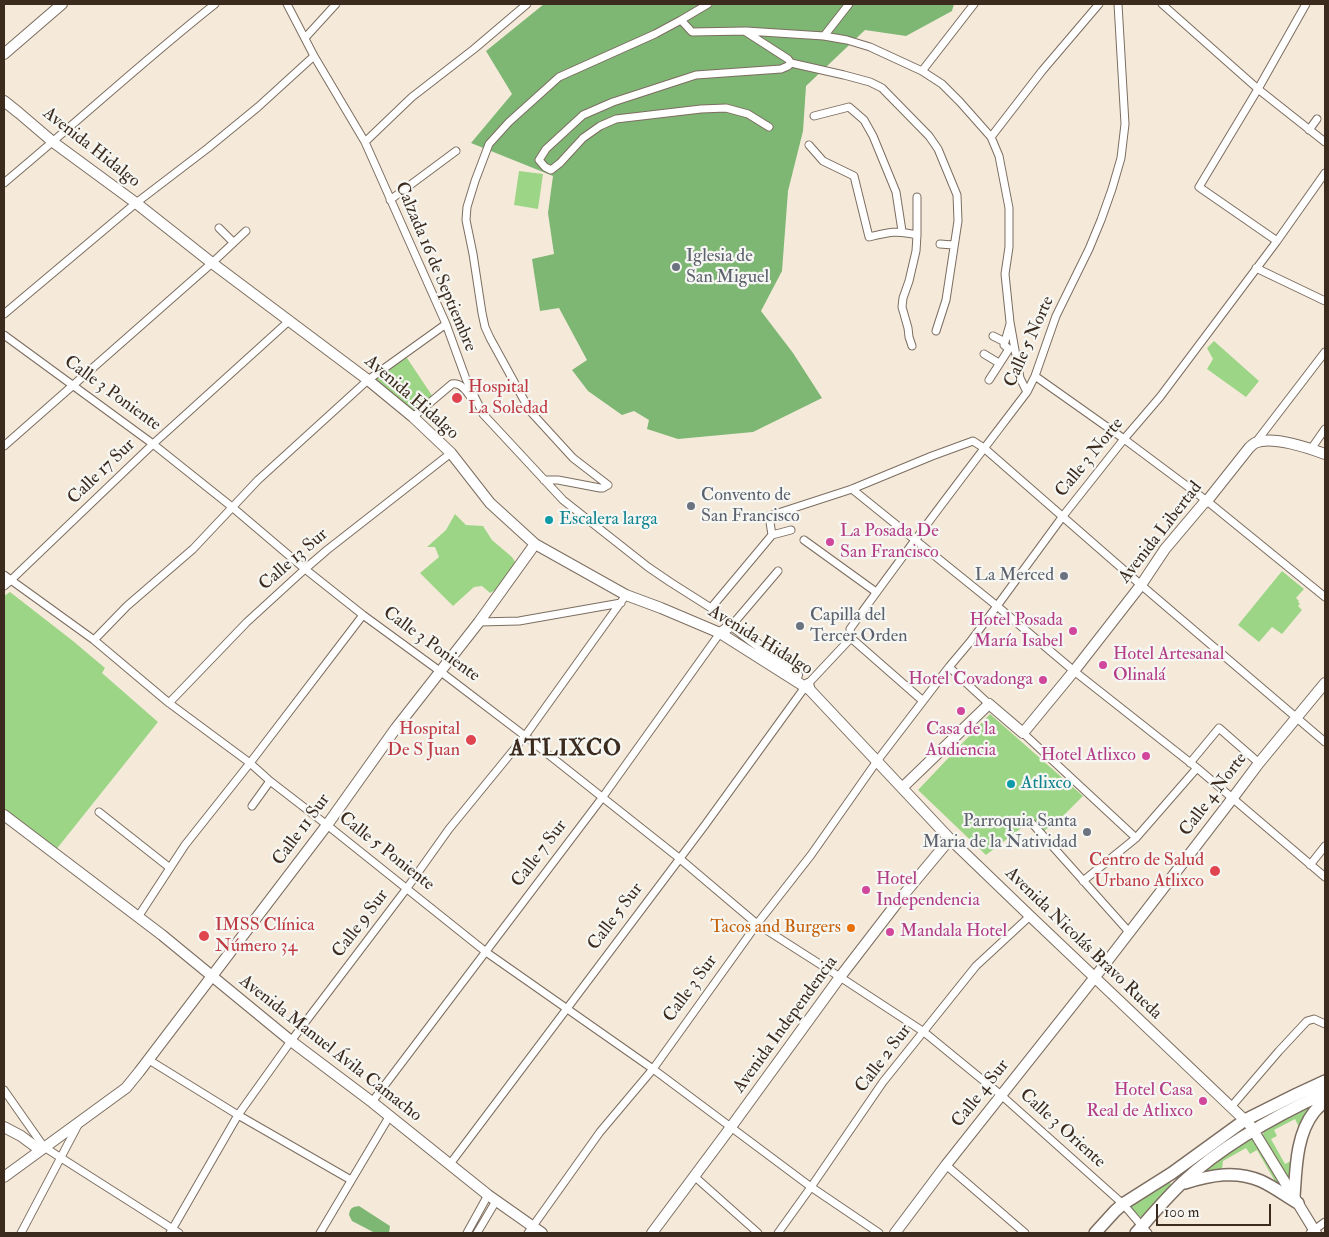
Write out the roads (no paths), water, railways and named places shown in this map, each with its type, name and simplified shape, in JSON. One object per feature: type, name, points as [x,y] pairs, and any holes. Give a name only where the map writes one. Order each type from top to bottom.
[{"type":"main road","points":[[1095,1233],[1123,1204],[1245,1120],[1325,1081]]},
{"type":"main road","points":[[1141,1228],[1181,1184],[1215,1157],[1253,1130],[1325,1093]]},
{"type":"main road","points":[[1181,1184],[1215,1175],[1243,1176],[1265,1183],[1296,1200],[1299,1146],[1306,1125],[1314,1112],[1325,1101]]},
{"type":"street","points":[[4,54],[62,4]]},
{"type":"street","points":[[4,182],[54,142],[215,4]]},
{"type":"street","name":"Calzada 16 de Septiembre","points":[[287,4],[314,56],[365,142],[446,324],[466,379],[483,414],[563,500],[648,567],[712,608],[732,625]]},
{"type":"street","points":[[305,38],[336,4]]},
{"type":"street","points":[[365,142],[412,97],[474,49],[527,4]]},
{"type":"street","points":[[544,480],[558,480],[600,488],[608,485],[573,458],[530,410],[485,327],[466,220],[467,207],[481,163],[490,144],[510,122],[559,77],[655,34],[708,4]]},
{"type":"street","points":[[824,36],[849,4]]},
{"type":"street","points":[[922,70],[974,4]]},
{"type":"street","points":[[991,137],[1042,71],[1100,4]]},
{"type":"street","name":"Calle 5 Norte","points":[[808,687],[851,638],[850,629],[914,539],[1027,392],[1035,376],[1056,316],[1098,227],[1121,158],[1124,124],[1118,4]]},
{"type":"street","points":[[1162,4],[1258,90],[1325,142]]},
{"type":"street","points":[[1277,240],[1199,187],[1258,90],[1306,4]]},
{"type":"street","points":[[681,20],[692,32],[746,31],[824,36],[847,40],[870,47],[922,70],[942,84],[991,137],[999,156],[1009,208],[1006,274],[1010,322],[1020,378],[1027,392]]},
{"type":"street","points":[[746,31],[788,59],[791,63],[844,74],[882,88],[938,149],[957,195],[958,221],[946,300],[936,331]]},
{"type":"street","points":[[4,314],[136,203],[258,107],[314,56]]},
{"type":"street","points":[[769,127],[748,114],[726,108],[616,119],[600,126],[583,138],[551,170],[545,167],[539,160],[546,149],[583,116],[613,102],[696,75],[781,69],[791,63]]},
{"type":"street","name":"Avenida Hidalgo","points":[[4,101],[54,142],[290,320],[413,417],[451,453],[490,503],[535,544],[624,599],[676,614],[720,632],[808,687]]},
{"type":"street","points":[[814,116],[849,107],[864,120],[874,136],[896,192],[902,231]]},
{"type":"street","points":[[1309,130],[1317,119]]},
{"type":"street","points":[[810,145],[823,161],[854,176],[869,237],[892,231],[902,231],[917,235]]},
{"type":"street","points":[[390,200],[456,151]]},
{"type":"street","name":"Calle 3 Norte","points":[[877,761],[998,606],[1063,516],[1160,397],[1325,173]]},
{"type":"street","points":[[912,346],[902,307],[914,258],[917,235],[917,197]]},
{"type":"street","points":[[219,228],[233,242]]},
{"type":"street","points":[[4,446],[246,231]]},
{"type":"street","points":[[940,244],[953,245]]},
{"type":"street","points":[[1256,268],[1325,301]]},
{"type":"street","name":"Calle 17 Sur","points":[[4,586],[153,444],[290,320]]},
{"type":"street","points":[[1004,342],[1010,322]]},
{"type":"street","points":[[94,640],[127,606],[193,548],[258,480],[368,380],[446,324]]},
{"type":"street","name":"Calle 3 Poniente","points":[[4,335],[153,444],[363,615],[524,736],[679,858],[757,924],[840,977]]},
{"type":"street","points":[[988,380],[1009,349],[1004,345],[1004,342],[993,336]]},
{"type":"street","name":"Avenida Libertad","points":[[1023,734],[1141,585],[1165,549],[1256,442],[1325,352]]},
{"type":"street","points":[[984,354],[999,364]]},
{"type":"street","points":[[1012,376],[1020,378]]},
{"type":"street","points":[[1035,376],[1124,439],[1206,501],[1325,597]]},
{"type":"street","points":[[413,417],[452,384],[456,383],[462,386],[483,414]]},
{"type":"street","points":[[1311,449],[1325,429]]},
{"type":"street","points":[[772,535],[769,516],[852,489],[973,441],[984,448],[1325,742]]},
{"type":"street","points":[[1256,442],[1277,441],[1325,454]]},
{"type":"street","name":"Calle 13 Sur","points":[[169,703],[247,622],[305,568],[451,453]]},
{"type":"street","points":[[852,489],[998,606],[1074,672],[1190,763],[1325,877]]},
{"type":"street","points":[[712,608],[772,535],[791,530]]},
{"type":"street","points":[[804,540],[876,592]]},
{"type":"street","name":"Calle 11 Sur","points":[[21,1233],[62,1158],[77,1124],[126,1088],[327,824],[396,728],[480,622],[535,544]]},
{"type":"street","points":[[732,625],[778,571]]},
{"type":"street","name":"Calle 5 Poniente","points":[[4,576],[94,640],[169,703],[327,824],[486,952],[652,1069],[811,1187],[879,1233]]},
{"type":"street","points":[[480,622],[519,621],[624,599]]},
{"type":"street","name":"Calle 9 Sur","points":[[174,1232],[238,1115],[449,829],[524,736],[624,599]]},
{"type":"street","points":[[138,917],[185,845],[250,764],[363,615]]},
{"type":"street","name":"Avenida Hidalgo","points":[[732,625],[808,687],[903,787]]},
{"type":"street","name":"Calle 7 Sur","points":[[372,1102],[602,798],[720,632],[732,625]]},
{"type":"street","points":[[851,638],[923,701]]},
{"type":"street","points":[[949,667],[1136,838]]},
{"type":"street","name":"Calle 4 Norte","points":[[1095,977],[1259,763],[1325,682]]},
{"type":"street","name":"Calle 5 Sur","points":[[450,1164],[808,687]]},
{"type":"street","points":[[903,787],[989,704]]},
{"type":"street","points":[[1190,763],[1220,728],[1259,763]]},
{"type":"street","name":"Calle 3 Sur","points":[[534,1231],[600,1132],[652,1069],[757,924],[811,855],[877,761]]},
{"type":"street","points":[[1083,881],[1136,838],[1196,768]]},
{"type":"street","points":[[252,806],[270,781]]},
{"type":"street","name":"Avenida Nicolás Bravo Rueda","points":[[903,787],[950,839],[1245,1120],[1296,1200],[1313,1232]]},
{"type":"street","points":[[99,812],[170,868]]},
{"type":"street","name":"Avenida Manuel Ávila Camacho","points":[[4,815],[162,935],[291,1041],[372,1102],[534,1231]]},
{"type":"street","points":[[1030,821],[1129,932]]},
{"type":"street","name":"Avenida Independencia","points":[[652,1233],[731,1128],[840,977],[900,899],[950,839]]},
{"type":"street","points":[[1310,865],[1325,846]]},
{"type":"street","name":"Calle 2 Sur","points":[[778,1233],[883,1082],[976,966],[1030,916]]},
{"type":"street","name":"Calle 3 Oriente","points":[[840,977],[924,1032],[1001,1095],[1123,1204],[1141,1228]]},
{"type":"street","name":"Calle 4 Sur","points":[[895,1233],[946,1165],[1095,977]]},
{"type":"street","points":[[1231,1107],[1306,1021],[1314,1020],[1325,1024]]},
{"type":"street","points":[[148,1060],[238,1115],[351,1180]]},
{"type":"street","points":[[4,1090],[42,1149]]},
{"type":"street","points":[[320,1233],[389,1117]]},
{"type":"street","points":[[4,1177],[77,1124]]},
{"type":"street","points":[[4,1127],[62,1158],[174,1232]]},
{"type":"street","points":[[946,1165],[1025,1233]]},
{"type":"street","points":[[694,1176],[758,1233]]},
{"type":"street","points":[[467,1233],[492,1198]]},
{"type":"street","points":[[478,1233],[492,1198]]},
{"type":"street","points":[[1313,1232],[1325,1222]]},
{"type":"place","name":"Iglesia de San Miguel","points":[[676,267]]},
{"type":"place","name":"Hospital La Soledad","points":[[457,398]]},
{"type":"place","name":"Convento de San Francisco","points":[[691,506]]},
{"type":"place","name":"Escalera larga","points":[[549,520]]},
{"type":"place","name":"La Posada De San Francisco","points":[[830,542]]},
{"type":"place","name":"La Merced","points":[[1064,576]]},
{"type":"place","name":"Capilla del Tercer Orden","points":[[800,626]]},
{"type":"place","name":"Hotel Posada María Isabel","points":[[1073,631]]},
{"type":"place","name":"Hotel Artesanal Olinalá","points":[[1103,665]]},
{"type":"place","name":"Hotel Covadonga","points":[[1043,680]]},
{"type":"place","name":"Casa de la Audiencia","points":[[961,711]]},
{"type":"place","name":"Hospital De S Juan","points":[[471,740]]},
{"type":"place","name":"Hotel Atlixco","points":[[1146,756]]},
{"type":"place","name":"Atlixco","points":[[1011,784]]},
{"type":"place","name":"Parroquia Santa Maria de la Natividad","points":[[1087,832]]},
{"type":"place","name":"Centro de Salud Urbano Atlixco","points":[[1215,871]]},
{"type":"place","name":"Hotel Independencia","points":[[866,890]]},
{"type":"place","name":"Tacos and Burgers","points":[[851,928]]},
{"type":"place","name":"Mandala Hotel","points":[[890,932]]},
{"type":"place","name":"IMSS Clínica Número 34","points":[[204,936]]},
{"type":"place","name":"Hotel Casa Real de Atlixco","points":[[1203,1101]]},
{"type":"district","name":"ATLIXCO","points":[[566,750]]}]
